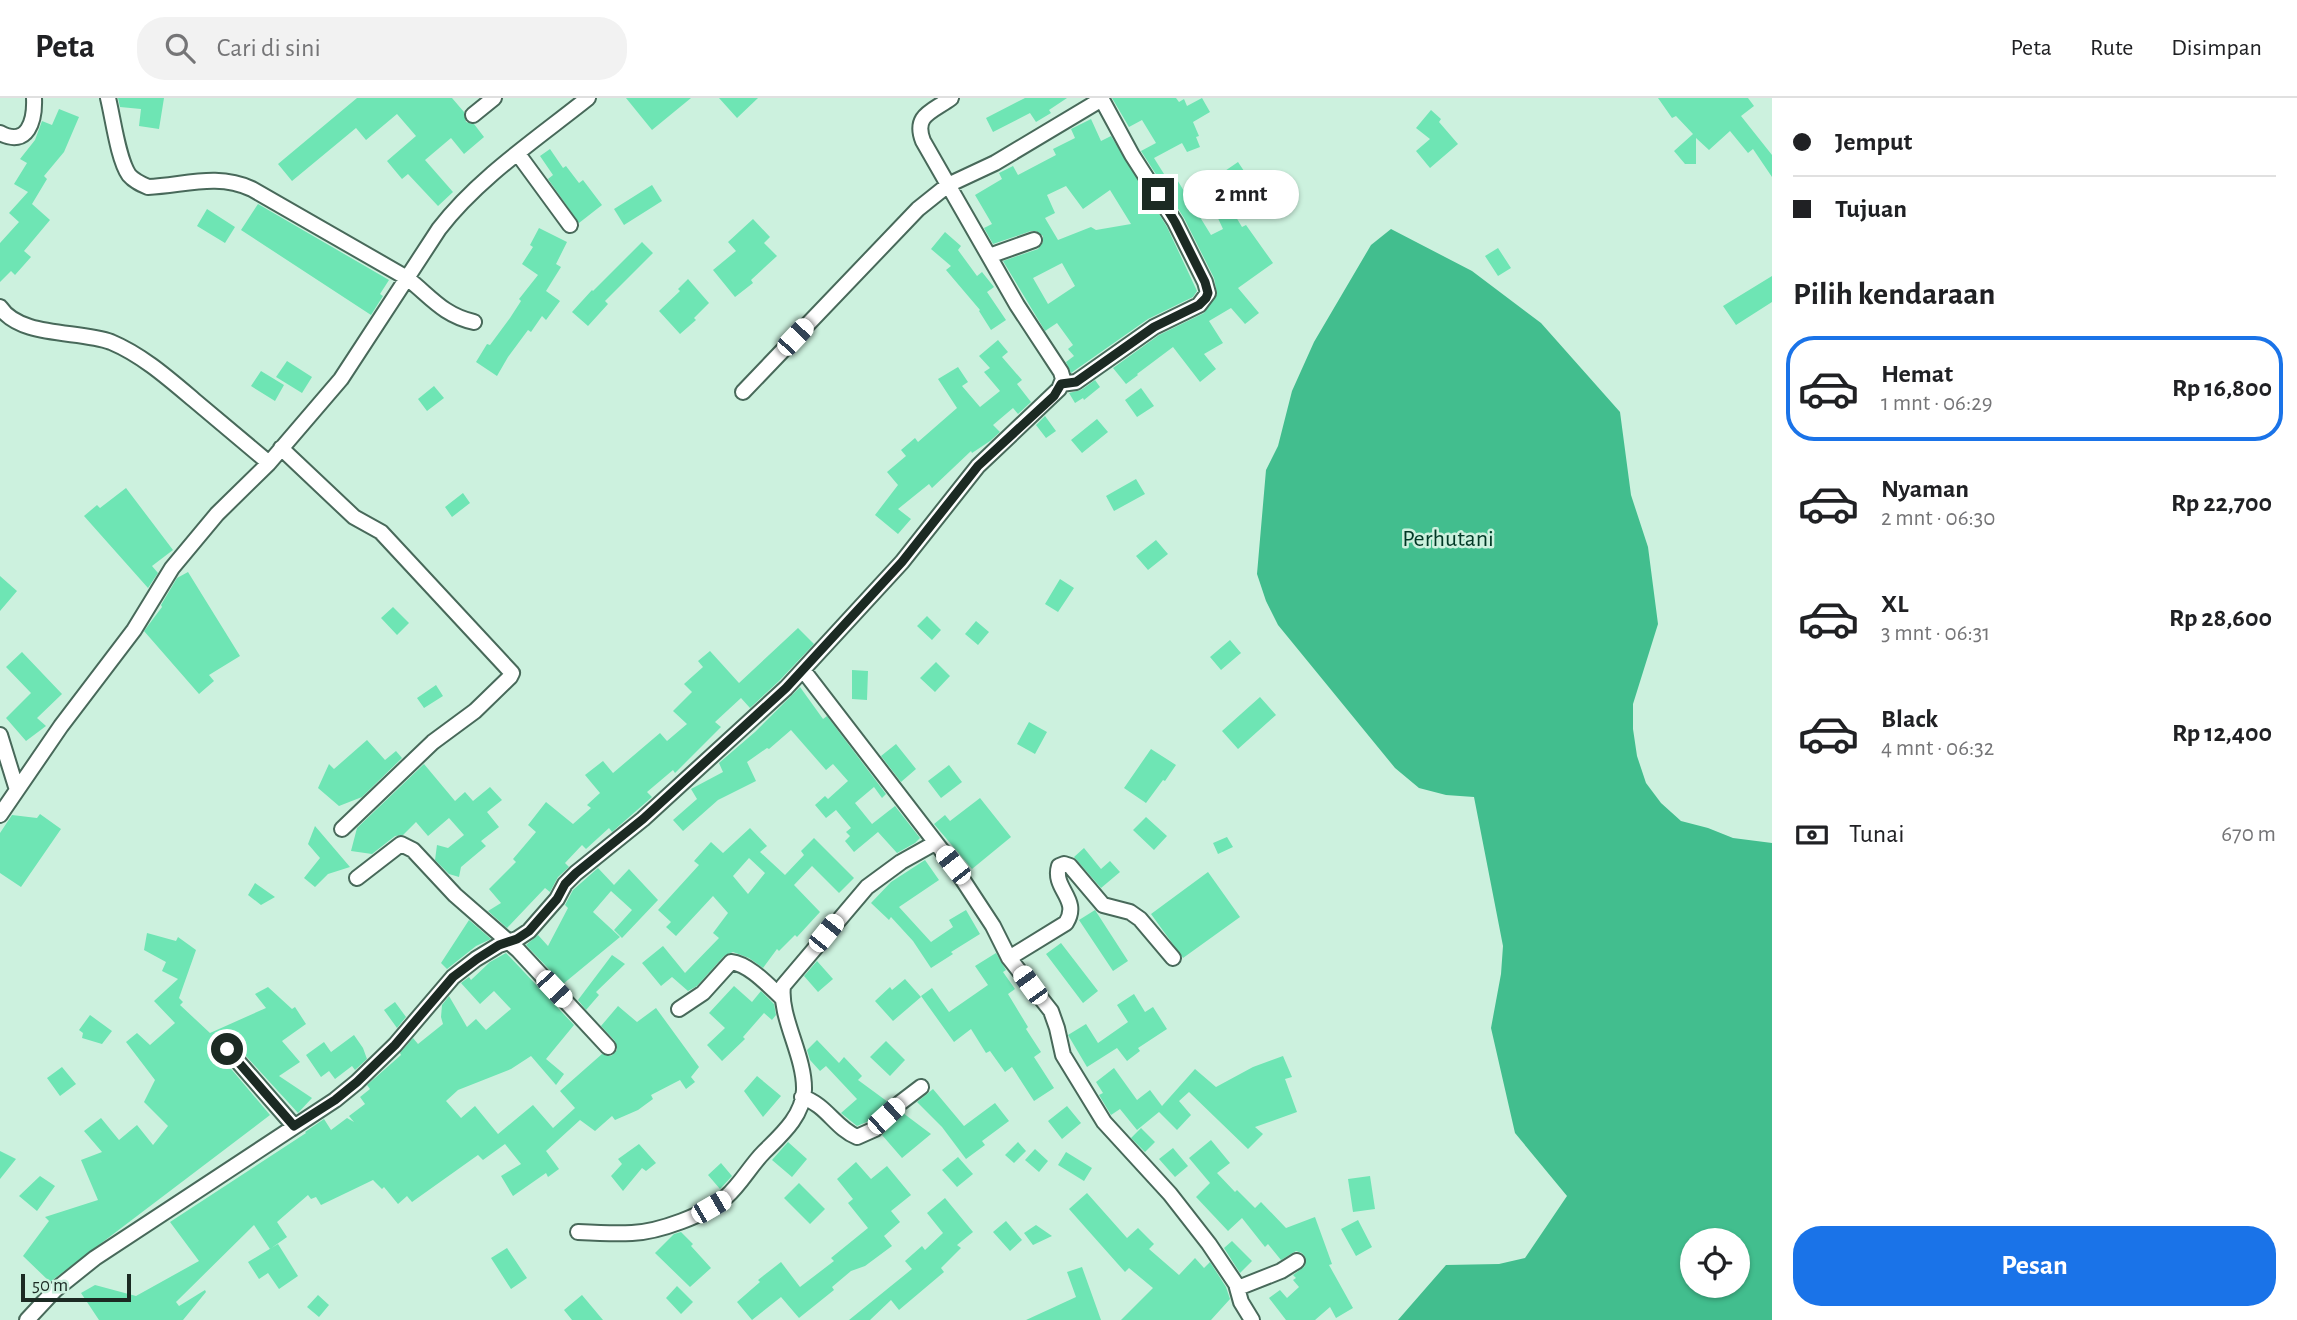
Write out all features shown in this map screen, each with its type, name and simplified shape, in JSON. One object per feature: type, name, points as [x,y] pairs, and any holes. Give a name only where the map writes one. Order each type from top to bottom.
[{"type":"street","points":[[0,133],[8,138],[18,136],[29,129],[33,121],[34,98]]},
{"type":"street","points":[[108,98],[117,140],[128,172],[140,184],[148,187],[215,180],[234,181],[407,278],[439,307],[456,318],[474,322]]},
{"type":"street","points":[[473,115],[494,98]]},
{"type":"street","points":[[0,815],[61,726],[134,630],[172,568],[217,514],[269,463],[341,379],[453,211],[588,98]]},
{"type":"street","points":[[27,1320],[55,1290],[95,1258],[335,1100],[395,1045],[453,977],[477,959],[529,931],[576,873],[643,819],[786,688],[902,562],[978,466],[1054,396],[1063,379],[1061,372],[1017,304],[919,130],[922,119],[951,98]]},
{"type":"street","points":[[743,392],[900,226],[948,185],[995,163],[1102,99],[1132,155],[1175,222],[1208,293],[1199,305],[1154,327],[1076,382],[1061,384]]},
{"type":"street","points":[[518,154],[570,225]]},
{"type":"street","points":[[989,256],[1034,240]]},
{"type":"street","points":[[0,307],[3,312],[27,325],[107,341],[133,352],[172,381],[269,463]]},
{"type":"street","points":[[281,448],[354,517],[381,532],[512,673],[479,707],[433,742],[342,829]]},
{"type":"street","points":[[803,670],[935,843],[993,926],[1009,958],[1051,1011],[1063,1055],[1104,1122],[1170,1194],[1209,1244],[1238,1288],[1241,1302],[1252,1320]]},
{"type":"street","points":[[0,735],[17,790]]},
{"type":"street","points":[[578,1232],[634,1233],[652,1230],[699,1214],[723,1200],[788,1128],[802,1097],[804,1090],[800,1060],[781,997],[788,977],[867,887],[901,862],[935,843]]},
{"type":"street","points":[[357,878],[401,844],[413,850],[456,895],[518,950],[608,1047]]},
{"type":"street","points":[[1009,958],[1066,923],[1071,915],[1072,909],[1058,878],[1059,866],[1064,864],[1070,866],[1103,905],[1130,912],[1140,919],[1173,958]]},
{"type":"street","points":[[679,1009],[703,993],[731,962],[736,962],[752,973],[781,997]]},
{"type":"street","points":[[227,1049],[294,1126]]},
{"type":"street","points":[[802,1097],[816,1102],[849,1134],[857,1137],[874,1129],[921,1087]]},
{"type":"street","points":[[1238,1288],[1281,1271],[1297,1261]]},
{"type":"green space","name":"Perhutani","points":[[1391,229],[1472,271],[1541,323],[1620,412],[1631,495],[1648,547],[1658,624],[1633,704],[1637,756],[1646,783],[1661,803],[1681,821],[1733,838],[1772,843],[1772,1320],[1398,1320],[1446,1265],[1499,1264],[1525,1258],[1567,1196],[1515,1133],[1491,1028],[1503,946],[1474,797],[1446,795],[1419,788],[1395,768],[1278,625],[1257,574],[1266,470],[1278,446],[1292,391],[1314,342],[1371,245]]},
{"type":"building","points":[[118,98],[164,98],[159,129],[139,126],[141,109],[120,107]]},
{"type":"building","points":[[357,98],[452,98],[464,112],[466,122],[474,124],[484,137],[464,154],[451,138],[425,160],[453,192],[438,206],[408,174],[402,179],[387,161],[416,136],[397,114],[366,140],[356,128],[292,181],[278,164]]},
{"type":"building","points":[[626,98],[691,98],[652,130]]},
{"type":"building","points":[[719,98],[758,98],[737,118]]},
{"type":"building","points":[[1025,98],[1067,98],[1036,122],[1030,113],[993,132],[986,118]]},
{"type":"building","points":[[1112,98],[1176,98],[1179,102],[1184,99],[1187,106],[1202,98],[1210,112],[1193,122],[1200,147],[1187,152],[1182,143],[1154,158],[1169,182],[1176,178],[1211,235],[1223,229],[1203,186],[1238,162],[1248,177],[1225,193],[1242,227],[1246,225],[1273,263],[1238,288],[1259,313],[1245,324],[1231,308],[1209,321],[1223,343],[1204,354],[1216,369],[1200,382],[1173,347],[1126,384],[1113,368],[1159,335],[1204,313],[1217,294],[1214,278],[1184,218],[1141,151],[1156,143],[1142,120],[1129,127]]},
{"type":"building","points":[[1658,98],[1748,98],[1754,106],[1741,116],[1772,155],[1772,177],[1753,149],[1748,153],[1730,131],[1709,150],[1696,138],[1696,164],[1685,164],[1674,151],[1693,134],[1676,116],[1672,118]]},
{"type":"building","points":[[59,109],[79,117],[64,152],[44,176],[47,179],[32,204],[50,220],[24,251],[31,257],[15,275],[11,271],[0,282],[0,243],[19,222],[9,213],[28,192],[14,184],[27,163],[20,159],[35,140],[42,121],[52,125]]},
{"type":"building","points":[[1431,110],[1441,119],[1439,122],[1458,144],[1430,168],[1416,151],[1430,139],[1416,128]]},
{"type":"building","points":[[1091,119],[1101,141],[1111,136],[1167,227],[1197,291],[1193,297],[1148,319],[1071,373],[1066,362],[1074,356],[1068,349],[1073,345],[1057,323],[1045,331],[1003,261],[1038,249],[1043,242],[1043,236],[1031,231],[993,244],[984,228],[992,224],[975,195],[1002,179],[999,173],[1013,166],[1018,175],[1056,155],[1053,149],[1075,138],[1071,129]],"holes":[[[1066,186],[1083,209],[1110,190],[1131,224],[1096,230],[1091,227],[1058,240],[1045,218],[1055,213],[1047,195]],[[1062,263],[1075,286],[1048,304],[1033,278]]]},
{"type":"building","points":[[550,149],[563,168],[566,166],[579,183],[583,180],[602,205],[579,223],[548,179],[553,175],[540,156]]},
{"type":"building","points":[[652,185],[662,201],[624,225],[614,209]]},
{"type":"building","points":[[258,204],[389,280],[371,315],[241,230]]},
{"type":"building","points":[[207,209],[235,227],[225,243],[197,226]]},
{"type":"building","points":[[753,219],[770,237],[764,243],[777,256],[751,280],[753,283],[735,297],[713,270],[736,251],[728,242]]},
{"type":"building","points":[[539,228],[567,242],[556,264],[561,267],[546,291],[560,301],[546,320],[542,316],[531,332],[528,330],[497,376],[476,362],[487,344],[490,345],[510,318],[521,301],[519,299],[538,275],[522,264],[533,247],[530,245]]},
{"type":"building","points":[[945,232],[961,246],[958,250],[977,276],[982,272],[994,287],[987,292],[1006,320],[991,330],[980,310],[946,270],[951,266],[931,249]]},
{"type":"building","points":[[642,242],[653,253],[605,301],[608,304],[588,326],[572,312]]},
{"type":"building","points":[[1498,248],[1511,268],[1498,276],[1485,256]]},
{"type":"building","points":[[1772,276],[1772,302],[1736,325],[1723,306]]},
{"type":"building","points":[[688,279],[709,303],[694,318],[696,320],[680,334],[659,311],[680,291],[678,289]]},
{"type":"building","points":[[998,340],[1008,352],[1002,357],[1022,380],[1017,384],[1031,402],[1018,414],[1013,408],[993,425],[1000,432],[990,441],[972,453],[971,451],[932,488],[929,484],[898,509],[911,519],[898,534],[875,515],[898,485],[887,472],[906,456],[901,450],[915,438],[918,442],[957,408],[938,379],[958,367],[968,382],[962,386],[980,407],[1000,391],[984,372],[990,368],[979,356]]},
{"type":"building","points":[[287,361],[312,377],[302,393],[276,377]]},
{"type":"building","points":[[261,371],[284,385],[275,401],[251,386]]},
{"type":"building","points":[[1095,380],[1100,387],[1084,400],[1083,398],[1075,403],[1069,393],[1081,390]]},
{"type":"building","points":[[434,386],[444,398],[427,411],[418,399]]},
{"type":"building","points":[[1141,388],[1154,406],[1137,417],[1125,400]]},
{"type":"building","points":[[1045,416],[1056,431],[1046,438],[1036,425]]},
{"type":"building","points":[[1097,419],[1108,432],[1082,453],[1071,440]]},
{"type":"building","points":[[1136,479],[1145,494],[1114,511],[1106,496]]},
{"type":"building","points":[[126,488],[173,550],[152,566],[158,573],[148,588],[84,516],[97,505],[100,508]]},
{"type":"building","points":[[463,493],[470,503],[452,517],[445,507]]},
{"type":"building","points":[[1156,540],[1168,554],[1148,570],[1136,556]]},
{"type":"building","points":[[188,572],[240,656],[209,675],[214,681],[199,694],[144,631],[162,607],[177,578]]},
{"type":"building","points":[[0,576],[17,591],[0,611]]},
{"type":"building","points":[[1060,579],[1074,588],[1058,612],[1045,604]]},
{"type":"building","points":[[393,607],[409,623],[397,635],[381,618]]},
{"type":"building","points":[[927,616],[941,630],[932,640],[917,626]]},
{"type":"building","points":[[976,621],[989,632],[978,645],[965,634]]},
{"type":"building","points":[[798,628],[814,644],[750,708],[741,698],[715,722],[721,727],[675,773],[673,770],[647,792],[652,797],[612,832],[609,828],[586,849],[582,845],[565,863],[569,867],[558,877],[550,892],[545,888],[507,928],[488,911],[501,903],[489,889],[516,862],[513,859],[536,832],[528,825],[546,802],[573,824],[591,808],[587,805],[600,793],[585,775],[603,761],[613,773],[660,733],[667,741],[687,724],[673,711],[692,692],[684,684],[703,667],[698,661],[710,651],[739,683]]},
{"type":"building","points":[[1230,640],[1241,653],[1221,670],[1210,657]]},
{"type":"building","points":[[22,652],[62,694],[37,718],[46,726],[26,741],[6,718],[31,693],[6,667]]},
{"type":"building","points":[[936,662],[950,676],[935,692],[920,678]]},
{"type":"building","points":[[852,670],[868,671],[867,700],[852,699]]},
{"type":"building","points":[[436,685],[443,696],[424,708],[417,698]]},
{"type":"building","points":[[800,687],[823,719],[827,716],[886,794],[882,798],[874,787],[855,803],[872,824],[895,806],[920,838],[915,843],[897,853],[878,832],[854,852],[845,841],[850,836],[846,832],[851,828],[836,810],[826,818],[815,805],[825,796],[828,799],[848,781],[833,764],[826,770],[791,730],[769,749],[747,762],[756,781],[718,800],[683,831],[673,820],[697,799],[691,789],[723,772],[719,763]]},
{"type":"building","points":[[1260,697],[1276,715],[1238,749],[1222,731]]},
{"type":"building","points":[[1029,722],[1047,732],[1035,754],[1017,744]]},
{"type":"building","points":[[367,740],[385,760],[396,751],[402,758],[362,797],[339,806],[318,788],[329,764],[334,769]]},
{"type":"building","points":[[896,744],[916,769],[901,782],[881,756]]},
{"type":"building","points":[[1151,749],[1176,765],[1146,803],[1124,788]]},
{"type":"building","points":[[424,764],[455,801],[465,792],[473,801],[490,787],[502,800],[487,812],[499,827],[481,841],[486,846],[461,867],[459,877],[449,874],[435,860],[437,845],[448,848],[464,835],[449,818],[428,836],[416,822],[403,835],[395,836],[372,854],[351,851],[357,828]]},
{"type":"building","points":[[949,765],[962,782],[941,798],[928,781]]},
{"type":"building","points":[[980,798],[1011,837],[972,869],[934,824],[945,815],[950,821]]},
{"type":"building","points":[[40,814],[61,829],[21,887],[0,873],[0,833],[12,815],[37,818]]},
{"type":"building","points":[[1146,817],[1167,836],[1154,850],[1133,830]]},
{"type":"building","points":[[315,826],[350,867],[328,874],[315,887],[304,878],[320,858],[308,844]]},
{"type":"building","points":[[750,828],[767,846],[760,852],[785,875],[804,855],[801,851],[814,838],[854,878],[839,893],[812,866],[794,885],[820,912],[797,937],[795,935],[779,951],[777,949],[763,968],[749,958],[733,952],[724,956],[697,986],[688,991],[672,977],[661,986],[642,963],[663,946],[685,973],[719,938],[713,933],[728,913],[713,896],[676,936],[666,927],[671,922],[658,910],[699,865],[694,861],[711,842],[723,853]],"holes":[[[749,858],[765,873],[748,894],[733,876]]]},
{"type":"building","points":[[1227,837],[1233,847],[1218,854],[1213,843]]},
{"type":"building","points":[[1084,848],[1101,869],[1110,861],[1120,872],[1101,888],[1074,857]]},
{"type":"building","points":[[925,860],[939,880],[899,907],[931,942],[953,927],[949,920],[966,910],[980,934],[931,968],[913,941],[891,917],[889,920],[871,903],[891,882]]},
{"type":"building","points":[[598,868],[614,885],[629,869],[658,900],[622,938],[614,930],[632,910],[611,891],[593,912],[620,937],[563,984],[526,945],[538,935],[548,946],[568,908],[565,905],[573,890]]},
{"type":"building","points":[[1208,872],[1240,917],[1183,958],[1151,914]]},
{"type":"building","points":[[255,883],[275,897],[261,905],[248,895]]},
{"type":"building","points":[[1095,910],[1128,961],[1113,971],[1079,920]]},
{"type":"building","points":[[469,920],[491,939],[476,946],[447,969],[441,963]]},
{"type":"building","points":[[147,933],[176,941],[178,937],[196,950],[179,998],[183,1002],[180,1005],[210,1033],[266,1008],[255,994],[268,987],[292,1009],[295,1007],[306,1024],[282,1041],[300,1062],[279,1076],[312,1098],[298,1113],[225,1033],[211,1045],[270,1115],[50,1282],[23,1256],[49,1221],[45,1217],[98,1200],[81,1160],[102,1152],[84,1131],[101,1118],[119,1140],[137,1125],[153,1145],[168,1126],[144,1102],[155,1080],[126,1042],[137,1033],[150,1045],[175,1023],[154,1001],[178,979],[162,971],[166,962],[144,950]]},
{"type":"building","points":[[1061,943],[1098,991],[1083,1003],[1046,954]]},
{"type":"building","points":[[506,953],[574,1025],[546,1059],[564,1074],[556,1085],[531,1056],[511,1069],[458,1090],[446,1101],[461,1118],[475,1106],[498,1134],[533,1105],[553,1128],[575,1108],[560,1091],[602,1054],[611,1056],[617,1050],[615,1041],[601,1026],[618,1006],[637,1022],[656,1008],[699,1067],[691,1077],[695,1082],[686,1089],[680,1080],[651,1095],[653,1099],[638,1110],[615,1120],[612,1116],[595,1131],[580,1120],[546,1151],[559,1169],[548,1177],[546,1173],[513,1196],[501,1176],[521,1164],[505,1144],[483,1160],[478,1155],[412,1202],[407,1196],[398,1204],[384,1187],[382,1189],[373,1180],[321,1205],[316,1197],[311,1199],[308,1195],[277,1222],[287,1237],[270,1249],[254,1225],[176,1302],[179,1306],[205,1290],[206,1292],[183,1320],[99,1320],[81,1293],[95,1285],[136,1296],[199,1261],[170,1222],[324,1119],[331,1130],[347,1118],[354,1122],[349,1116],[365,1104],[360,1097],[370,1089],[367,1085],[401,1055],[413,1038],[418,1044],[443,1024],[442,1005],[449,996],[467,1027],[476,1019],[486,1030],[511,1009],[494,991],[480,1004],[461,983],[469,977],[471,980],[490,962]]},
{"type":"building","points":[[996,953],[1006,970],[1003,972],[1015,989],[1008,994],[1041,1052],[1034,1057],[1054,1088],[1034,1101],[1012,1067],[1005,1072],[990,1051],[986,1053],[971,1029],[954,1042],[921,996],[932,988],[949,1012],[988,985],[975,966]]},
{"type":"building","points":[[612,955],[625,964],[596,992],[599,995],[586,1010],[578,1000]]},
{"type":"building","points":[[817,961],[833,979],[818,992],[804,976]]},
{"type":"building","points":[[905,979],[921,997],[893,1021],[875,1001],[890,987],[892,990]]},
{"type":"building","points":[[734,986],[752,1002],[761,991],[774,1004],[776,1015],[772,1020],[764,1013],[743,1037],[745,1039],[722,1061],[707,1045],[725,1028],[709,1013]]},
{"type":"building","points":[[1134,994],[1145,1012],[1153,1007],[1167,1029],[1138,1048],[1140,1051],[1127,1061],[1117,1048],[1087,1067],[1068,1035],[1086,1024],[1098,1043],[1128,1022],[1117,1005]]},
{"type":"building","points":[[395,1002],[406,1017],[397,1028],[384,1010]]},
{"type":"building","points":[[90,1015],[112,1031],[102,1044],[82,1038],[83,1033],[79,1030]]},
{"type":"building","points":[[354,1035],[367,1059],[355,1070],[352,1066],[335,1079],[329,1071],[321,1077],[306,1055],[324,1042],[331,1052]]},
{"type":"building","points":[[817,1040],[839,1063],[844,1057],[862,1076],[858,1080],[888,1102],[869,1121],[857,1126],[841,1113],[857,1099],[826,1066],[820,1071],[810,1060],[807,1050]]},
{"type":"building","points":[[886,1041],[905,1060],[890,1076],[870,1057]]},
{"type":"building","points":[[1283,1056],[1292,1077],[1285,1079],[1297,1112],[1255,1127],[1263,1134],[1248,1149],[1189,1092],[1179,1101],[1191,1115],[1177,1130],[1159,1112],[1137,1130],[1120,1109],[1111,1115],[1099,1095],[1103,1093],[1096,1082],[1114,1068],[1137,1100],[1150,1090],[1162,1106],[1195,1069],[1216,1087],[1253,1067]]},
{"type":"building","points":[[62,1067],[76,1084],[60,1096],[47,1078]]},
{"type":"building","points":[[757,1076],[781,1096],[763,1117],[744,1091]]},
{"type":"building","points":[[933,1089],[964,1126],[995,1103],[1009,1121],[982,1141],[985,1145],[966,1159],[942,1127],[917,1102]]},
{"type":"building","points":[[1067,1106],[1081,1123],[1062,1139],[1048,1121]]},
{"type":"building","points":[[903,1113],[931,1134],[902,1158],[882,1135]]},
{"type":"building","points":[[1141,1128],[1155,1142],[1145,1152],[1131,1138]]},
{"type":"building","points":[[1211,1140],[1230,1163],[1217,1173],[1255,1208],[1261,1202],[1286,1228],[1315,1217],[1332,1264],[1329,1265],[1353,1308],[1336,1318],[1330,1307],[1315,1320],[1286,1320],[1269,1298],[1280,1290],[1287,1298],[1299,1287],[1293,1280],[1296,1278],[1293,1275],[1305,1266],[1305,1257],[1296,1251],[1281,1260],[1268,1244],[1265,1247],[1242,1218],[1228,1231],[1196,1197],[1210,1183],[1189,1158]]},
{"type":"building","points":[[788,1142],[807,1159],[792,1177],[772,1160]]},
{"type":"building","points":[[1018,1142],[1026,1151],[1014,1163],[1005,1155]]},
{"type":"building","points":[[639,1144],[656,1163],[646,1171],[642,1168],[623,1191],[611,1176],[622,1164],[618,1159]]},
{"type":"building","points":[[1173,1148],[1188,1166],[1175,1177],[1159,1159]]},
{"type":"building","points":[[1035,1149],[1048,1161],[1039,1172],[1025,1160]]},
{"type":"building","points":[[0,1151],[16,1159],[0,1179]]},
{"type":"building","points":[[1066,1152],[1092,1168],[1084,1181],[1058,1165]]},
{"type":"building","points":[[958,1157],[973,1174],[957,1187],[942,1170]]},
{"type":"building","points":[[856,1162],[871,1179],[887,1166],[911,1195],[891,1211],[900,1222],[884,1236],[892,1246],[865,1266],[851,1271],[832,1287],[834,1290],[799,1318],[781,1297],[752,1320],[737,1302],[760,1282],[758,1280],[781,1262],[800,1287],[834,1261],[831,1258],[868,1228],[848,1203],[853,1199],[837,1179]]},
{"type":"building","points":[[721,1163],[732,1176],[720,1189],[708,1175]]},
{"type":"building","points":[[40,1176],[55,1186],[37,1211],[19,1196]]},
{"type":"building","points":[[1370,1176],[1375,1209],[1353,1212],[1348,1179]]},
{"type":"building","points":[[799,1183],[825,1209],[810,1224],[784,1198]]},
{"type":"building","points":[[1087,1193],[1127,1238],[1138,1228],[1154,1244],[1149,1249],[1179,1275],[1195,1258],[1204,1268],[1210,1262],[1226,1287],[1230,1299],[1211,1320],[1121,1320],[1153,1288],[1129,1268],[1125,1272],[1069,1209]]},
{"type":"building","points":[[945,1198],[973,1232],[957,1245],[961,1248],[941,1268],[944,1272],[899,1310],[891,1300],[870,1320],[849,1320],[912,1269],[905,1261],[922,1246],[925,1250],[943,1233],[927,1213]]},
{"type":"building","points":[[1358,1220],[1372,1247],[1356,1256],[1341,1229]]},
{"type":"building","points":[[1006,1221],[1022,1240],[1010,1251],[993,1232]]},
{"type":"building","points":[[1036,1225],[1052,1236],[1033,1245],[1024,1233]]},
{"type":"building","points":[[681,1232],[711,1268],[690,1287],[655,1253],[674,1234]]},
{"type":"building","points":[[1232,1241],[1252,1261],[1240,1273],[1224,1248]]},
{"type":"building","points":[[278,1244],[298,1276],[279,1289],[268,1273],[259,1279],[248,1262]]},
{"type":"building","points":[[507,1248],[527,1278],[511,1289],[491,1258]]},
{"type":"building","points":[[1082,1267],[1101,1320],[1026,1320],[1076,1297],[1067,1272]]},
{"type":"building","points":[[677,1286],[693,1302],[681,1314],[666,1298]]},
{"type":"building","points":[[318,1295],[329,1305],[319,1317],[307,1307]]},
{"type":"building","points":[[582,1295],[603,1320],[572,1320],[564,1310]]},
{"type":"route","points":[[227,1049],[294,1126],[335,1100],[357,1082],[395,1045],[453,977],[499,945],[517,939],[529,931],[576,873],[643,819],[786,688],[902,562],[978,466],[1054,396],[1061,384],[1076,382],[1154,327],[1185,313],[1206,298],[1208,288],[1158,194]]}]
